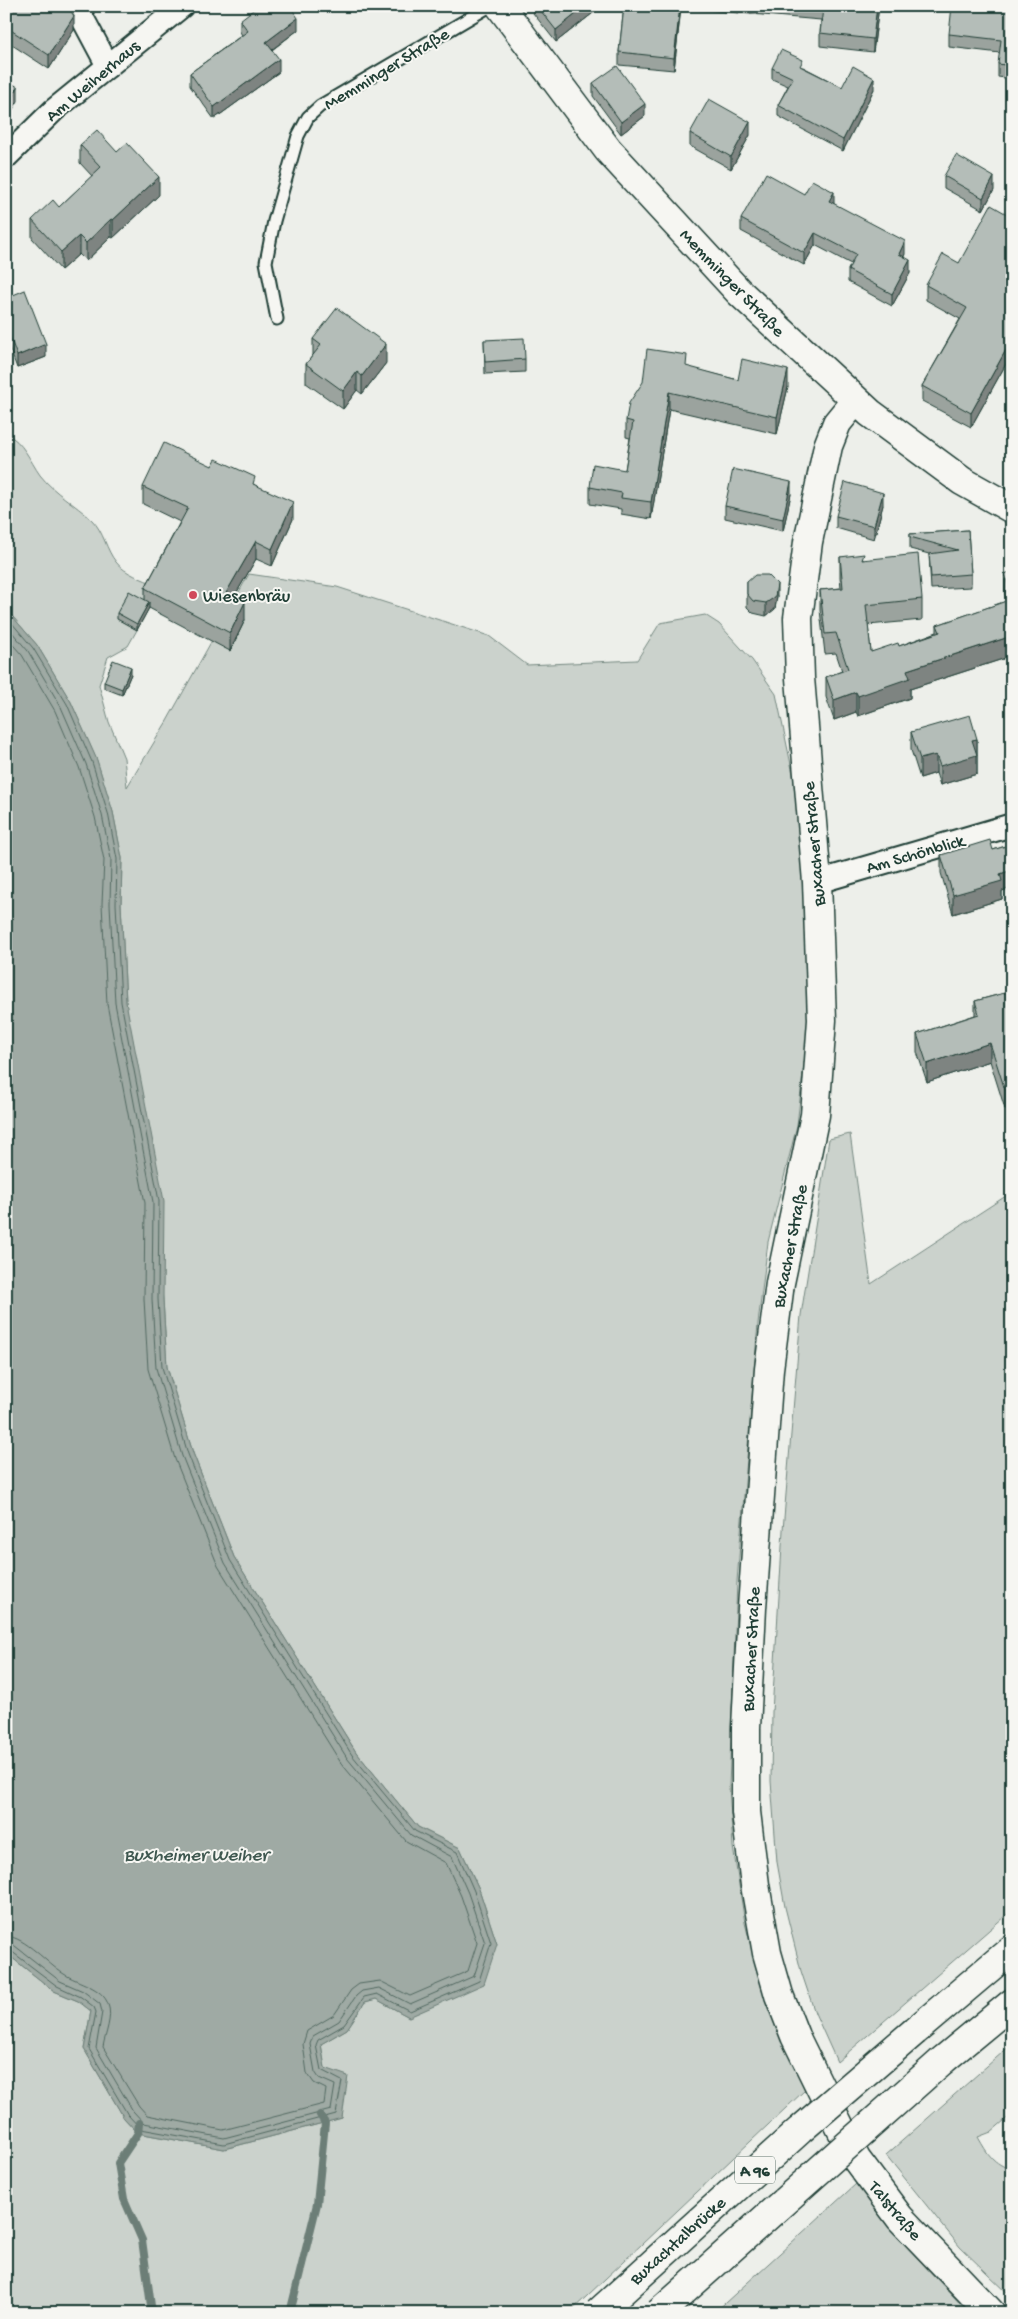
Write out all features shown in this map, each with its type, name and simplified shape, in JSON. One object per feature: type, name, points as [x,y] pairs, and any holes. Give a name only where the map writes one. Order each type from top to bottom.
[{"type":"main road","name":"Memminger Straße","points":[[500,6],[608,150],[739,292],[855,400],[958,478],[1012,509]]},
{"type":"main road","name":"Buxacher Straße","points":[[822,2091],[795,2036],[779,1995],[767,1954],[748,1840],[745,1775],[756,1537],[769,1369],[780,1283],[815,1115],[820,1064],[822,1010],[818,882],[800,678],[798,618],[808,542],[828,446],[838,423],[855,400]]},
{"type":"main road","name":"Buxachtalbrücke","points":[[598,2313],[800,2130],[1012,1950]]},
{"type":"main road","name":"A 96","points":[[659,2313],[943,2060],[1012,2003]]},
{"type":"main road","name":"Talstraße","points":[[822,2091],[856,2159],[889,2203],[944,2265],[991,2313]]},
{"type":"street","points":[[76,6],[108,66]]},
{"type":"street","name":"Am Weiherhaus","points":[[6,157],[54,110],[182,6]]},
{"type":"street","name":"Am Schönblick","points":[[818,882],[1012,825]]},
{"type":"lane","name":"Memminger Straße","points":[[277,319],[266,262],[274,220],[298,136],[308,117],[320,106],[490,6]]},
{"type":"shaded area","points":[[6,434],[22,446],[40,475],[58,493],[92,520],[120,566],[134,576],[156,585],[145,606],[117,619],[137,630],[128,646],[108,657],[99,685],[109,722],[124,758],[127,787],[167,721],[249,574],[337,587],[489,636],[527,665],[637,660],[660,623],[705,615],[719,624],[752,660],[776,694],[793,774],[803,865],[810,993],[797,1125],[768,1242],[758,1323],[737,1581],[729,1787],[733,1847],[745,1923],[760,1981],[775,2025],[805,2090],[569,2313],[6,2313],[6,1953],[54,1991],[78,2001],[91,2011],[84,2049],[124,2118],[138,2133],[224,2149],[342,2118],[325,2068],[321,2044],[347,2029],[365,2002],[376,1999],[409,2017],[497,1944],[479,1889],[460,1848],[418,1827],[356,1752],[234,1557],[193,1453],[167,1367],[163,1299],[126,1002],[121,904],[122,858],[113,812],[97,761],[71,702],[37,645],[6,609],[6,467],[8,467]]},
{"type":"shaded area","points":[[850,1134],[871,1284],[1012,1192],[1012,1910],[837,2062],[815,2013],[801,1971],[785,1907],[777,1862],[771,1781],[772,1712],[783,1530],[801,1315],[829,1139]]},
{"type":"shaded area","points":[[1012,2044],[1012,2114],[991,2132],[978,2137],[992,2158],[1012,2170],[1012,2297],[960,2247],[886,2155]]},
{"type":"shaded area","points":[[856,2184],[906,2246],[969,2313],[714,2313]]},
{"type":"water","name":"Buxheimer Weiher","points":[[6,609],[37,645],[71,702],[97,760],[113,812],[122,858],[121,904],[126,1002],[164,1201],[163,1299],[167,1367],[193,1453],[234,1557],[356,1752],[418,1827],[460,1848],[479,1889],[497,1944],[484,1984],[409,2017],[376,1999],[365,2002],[347,2029],[321,2044],[325,2068],[348,2076],[342,2118],[224,2149],[138,2133],[124,2118],[84,2049],[91,2011],[78,2001],[54,1991],[6,1953]]},
{"type":"building","points":[[6,6],[65,6],[74,16],[49,55],[6,27]]},
{"type":"building","points":[[258,6],[290,6],[298,18],[266,42],[279,59],[214,107],[190,73],[248,31],[240,20]]},
{"type":"building","points":[[537,6],[586,6],[556,30]]},
{"type":"building","points":[[624,6],[680,6],[674,58],[619,52]]},
{"type":"building","points":[[803,6],[877,6],[873,39],[820,33],[823,8]]},
{"type":"building","points":[[952,6],[1012,6],[1012,66],[998,64],[1001,40],[949,34]]},
{"type":"building","points":[[781,50],[803,60],[800,66],[842,87],[853,66],[874,78],[843,140],[778,105],[793,78],[772,68]]},
{"type":"building","points":[[617,66],[645,104],[621,122],[593,83]]},
{"type":"building","points":[[6,80],[18,87],[6,107]]},
{"type":"building","points":[[709,99],[750,122],[731,157],[690,133]]},
{"type":"building","points":[[97,130],[117,152],[127,143],[159,177],[86,243],[79,236],[61,252],[32,220],[53,200],[59,207],[101,167],[80,145]]},
{"type":"building","points":[[956,155],[994,177],[983,198],[944,176]]},
{"type":"building","points":[[766,173],[804,194],[812,180],[834,192],[829,201],[905,241],[899,254],[910,260],[892,294],[848,270],[856,254],[815,233],[804,253],[741,219]]},
{"type":"building","points":[[991,205],[1012,217],[1012,339],[971,413],[922,386],[967,308],[926,285],[943,254],[959,263]]},
{"type":"building","points":[[25,290],[46,344],[17,356],[6,326],[6,298]]},
{"type":"building","points":[[337,308],[386,344],[362,376],[357,372],[343,391],[306,364],[321,345],[313,339]]},
{"type":"building","points":[[524,338],[525,359],[485,362],[484,340]]},
{"type":"building","points":[[647,349],[687,355],[686,366],[738,380],[742,359],[788,370],[777,417],[669,392],[651,502],[621,498],[622,493],[590,487],[593,464],[625,470],[633,422],[626,420],[629,403],[643,382]]},
{"type":"building","points":[[6,426],[8,443],[6,443]]},
{"type":"building","points":[[164,443],[212,466],[216,459],[255,477],[253,484],[293,502],[272,549],[256,541],[226,593],[245,602],[230,633],[145,588],[188,508],[143,487]]},
{"type":"building","points":[[733,469],[791,482],[783,519],[725,506]]},
{"type":"building","points":[[845,482],[883,493],[874,526],[836,516]]},
{"type":"building","points":[[968,530],[971,574],[931,577],[929,554],[958,550],[910,537],[910,534]]},
{"type":"building","points":[[864,554],[862,560],[918,554],[922,599],[866,605],[871,652],[898,643],[899,646],[940,632],[937,625],[1012,599],[1012,636],[907,670],[910,678],[858,696],[856,692],[834,700],[826,677],[848,669],[836,633],[825,634],[820,590],[843,588],[840,557]]},
{"type":"building","points":[[1012,571],[1012,595],[1005,574]]},
{"type":"building","points":[[755,575],[768,575],[777,584],[775,597],[766,603],[753,601],[747,594],[747,582]]},
{"type":"building","points":[[129,591],[149,602],[137,624],[117,613]]},
{"type":"building","points":[[113,660],[131,667],[122,689],[104,682]]},
{"type":"building","points":[[970,715],[977,739],[972,740],[977,755],[940,766],[936,755],[920,759],[911,732]]},
{"type":"building","points":[[990,840],[993,850],[1012,844],[1012,870],[1000,874],[1002,881],[953,895],[941,855]]},
{"type":"building","points":[[1012,991],[1012,1089],[1005,1090],[990,1043],[927,1064],[917,1034],[979,1014],[975,1001]]},
{"type":"waterway","points":[[290,2313],[317,2204],[325,2123],[320,2115]]},
{"type":"waterway","points":[[139,2123],[138,2133],[118,2163],[124,2199],[142,2240],[152,2313]]},
{"type":"place","name":"Wiesenbräu","points":[[193,595]]}]
